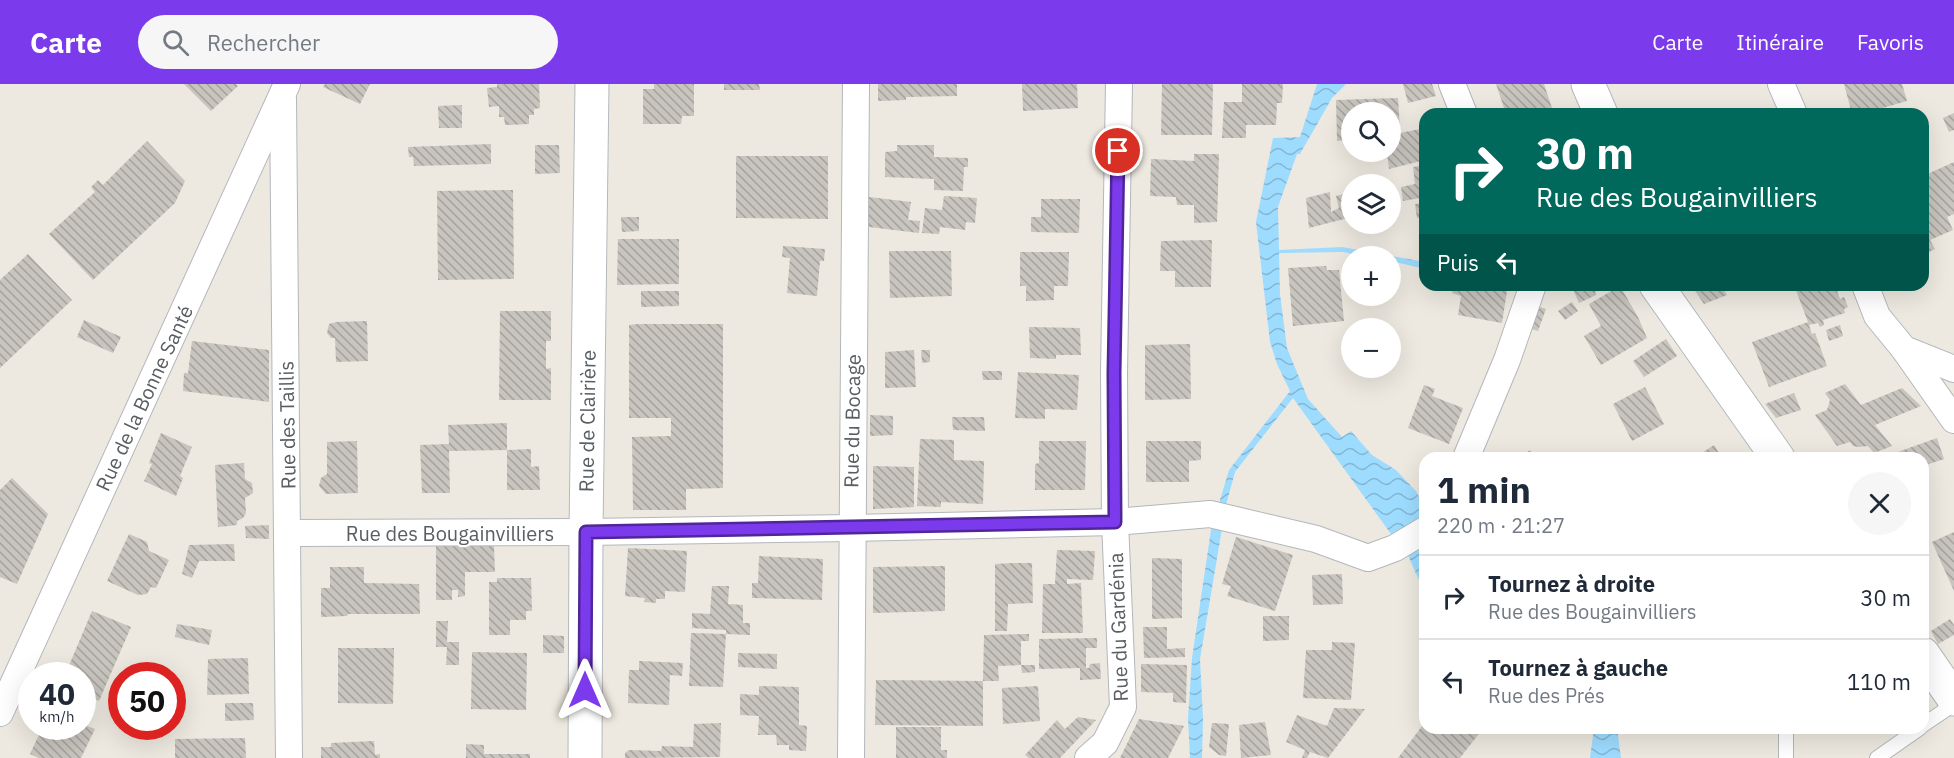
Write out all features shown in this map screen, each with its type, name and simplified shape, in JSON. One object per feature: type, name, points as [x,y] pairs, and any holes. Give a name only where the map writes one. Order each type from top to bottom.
[{"type":"main road","name":"Rue de Clairière","points":[[585,758],[592,84]]},
{"type":"main road","points":[[1588,84],[1598,108]]},
{"type":"main road","points":[[1660,291],[1774,452]]},
{"type":"main road","points":[[1929,663],[1954,699]]},
{"type":"street","name":"Rue du Bocage","points":[[851,758],[856,84]]},
{"type":"street","name":"Rue du Gardénia","points":[[1088,758],[1105,743],[1123,707],[1115,522],[1114,373],[1119,84]]},
{"type":"street","points":[[1452,84],[1462,108]]},
{"type":"street","points":[[1781,84],[1791,108]]},
{"type":"street","name":"Rue des Taillis","points":[[285,88],[289,758]]},
{"type":"street","name":"Rue de la Bonne Santé","points":[[0,713],[285,88]]},
{"type":"street","points":[[1469,452],[1507,360],[1531,291]]},
{"type":"street","points":[[1867,291],[1877,316],[1904,349],[1954,420]]},
{"type":"street","points":[[1904,349],[1954,369]]},
{"type":"street","name":"Rue des Bougainvilliers","points":[[288,533],[851,528],[1115,522],[1220,516],[1316,539],[1368,558],[1395,548],[1419,534]]},
{"type":"lane","points":[[1929,721],[1954,704]]},
{"type":"lane","points":[[1786,734],[1786,758]]},
{"type":"lane","points":[[1877,758],[1910,734]]},
{"type":"water","points":[[1317,84],[1346,84],[1332,98],[1300,154],[1297,154],[1278,207],[1279,250],[1341,247],[1341,252],[1279,253],[1280,294],[1287,348],[1308,399],[1342,437],[1351,431],[1372,455],[1396,470],[1416,491],[1419,497],[1419,580],[1407,553],[1293,398],[1235,472],[1226,505],[1200,659],[1203,718],[1202,758],[1190,758],[1188,718],[1192,658],[1211,530],[1229,470],[1290,391],[1277,364],[1270,342],[1256,222],[1273,138],[1300,137]]},
{"type":"water","points":[[1401,258],[1419,261],[1419,268],[1401,263]]},
{"type":"water","points":[[1593,734],[1618,734],[1621,758],[1590,758]]},
{"type":"building","points":[[184,84],[236,84],[238,86],[211,111]]},
{"type":"building","points":[[325,84],[370,84],[360,104],[323,87]]},
{"type":"building","points":[[497,84],[539,84],[540,108],[534,109],[534,115],[529,115],[529,124],[505,125],[504,117],[499,117],[499,106],[489,107],[487,88],[497,87]]},
{"type":"building","points":[[654,84],[694,84],[694,116],[682,116],[681,124],[643,124],[643,89],[654,89]]},
{"type":"building","points":[[724,84],[759,84],[760,90],[724,90]]},
{"type":"building","points":[[878,84],[957,84],[957,96],[906,97],[906,100],[878,101]]},
{"type":"building","points":[[1022,84],[1077,84],[1078,108],[1023,111]]},
{"type":"building","points":[[1162,84],[1213,84],[1212,135],[1161,135]]},
{"type":"building","points":[[1242,84],[1283,84],[1282,103],[1277,103],[1276,125],[1246,125],[1246,138],[1222,138],[1224,102],[1242,102]]},
{"type":"building","points":[[1403,84],[1432,84],[1436,96],[1408,103]]},
{"type":"building","points":[[1496,84],[1544,84],[1552,108],[1504,108]]},
{"type":"building","points":[[1844,84],[1902,84],[1907,101],[1882,108],[1850,108]]},
{"type":"building","points":[[1398,98],[1398,102],[1341,102],[1341,141],[1337,141],[1336,100]]},
{"type":"building","points":[[462,105],[462,128],[439,128],[438,106]]},
{"type":"building","points":[[1954,113],[1954,130],[1949,132],[1943,118]]},
{"type":"building","points":[[1419,129],[1419,162],[1389,169],[1388,162],[1401,162],[1401,133]]},
{"type":"building","points":[[147,141],[185,181],[175,203],[93,280],[49,234],[95,192],[91,187],[98,180],[103,185]]},
{"type":"building","points":[[491,144],[491,164],[414,166],[413,157],[409,157],[408,147]]},
{"type":"building","points":[[535,145],[559,145],[560,173],[535,174]]},
{"type":"building","points":[[897,145],[934,145],[934,157],[968,158],[968,167],[964,167],[963,191],[934,190],[934,179],[885,177],[885,152],[897,151]]},
{"type":"building","points":[[1194,154],[1219,154],[1217,222],[1194,223],[1194,205],[1177,205],[1176,197],[1150,196],[1151,159],[1194,161]]},
{"type":"building","points":[[736,156],[828,156],[828,219],[736,218]]},
{"type":"building","points":[[1954,162],[1954,214],[1947,217],[1953,230],[1930,240],[1935,249],[1929,252],[1929,173]]},
{"type":"building","points":[[1419,166],[1419,198],[1403,201],[1401,187],[1415,184],[1413,167]]},
{"type":"building","points":[[513,190],[514,279],[438,280],[437,191]]},
{"type":"building","points":[[1330,192],[1331,212],[1339,208],[1336,196],[1341,195],[1341,220],[1309,228],[1306,198]]},
{"type":"building","points":[[944,196],[977,198],[975,223],[966,222],[965,230],[940,227],[939,234],[922,233],[925,208],[942,210]]},
{"type":"building","points":[[869,197],[911,202],[908,220],[920,221],[919,233],[869,227]]},
{"type":"building","points":[[1041,199],[1080,199],[1079,233],[1031,232],[1031,217],[1041,217]]},
{"type":"building","points":[[1415,204],[1419,204],[1419,218],[1417,218]]},
{"type":"building","points":[[621,217],[639,217],[639,231],[622,232]]},
{"type":"building","points":[[618,239],[679,239],[679,284],[617,285]]},
{"type":"building","points":[[1212,240],[1211,287],[1175,287],[1175,271],[1160,271],[1161,241]]},
{"type":"building","points":[[783,246],[825,249],[824,261],[820,261],[817,296],[787,293],[790,258],[782,257]]},
{"type":"building","points":[[889,251],[951,251],[952,296],[890,298]]},
{"type":"building","points":[[1020,252],[1069,252],[1068,286],[1054,286],[1054,300],[1026,301],[1026,286],[1020,286]]},
{"type":"building","points":[[28,254],[72,300],[0,368],[0,280]]},
{"type":"building","points":[[1326,266],[1327,270],[1339,270],[1344,318],[1341,318],[1341,321],[1293,326],[1288,268]]},
{"type":"building","points":[[641,291],[679,291],[679,306],[641,307]]},
{"type":"building","points":[[1452,291],[1507,291],[1502,323],[1458,315],[1461,296],[1452,293]]},
{"type":"building","points":[[1574,291],[1597,291],[1596,295],[1579,303]]},
{"type":"building","points":[[1611,291],[1623,291],[1647,338],[1601,365],[1584,336],[1601,326],[1589,304]]},
{"type":"building","points":[[1695,291],[1724,291],[1727,295],[1704,304]]},
{"type":"building","points":[[1796,291],[1837,291],[1840,299],[1844,297],[1848,307],[1844,309],[1845,313],[1823,320],[1824,325],[1820,327],[1818,323],[1809,325],[1812,334],[1815,333],[1827,366],[1769,387],[1752,342],[1808,322]]},
{"type":"building","points":[[1572,302],[1578,311],[1565,320],[1558,311]]},
{"type":"building","points":[[1534,305],[1546,309],[1538,331],[1526,327]]},
{"type":"building","points":[[500,311],[551,311],[551,341],[546,341],[546,369],[551,368],[551,400],[499,400]]},
{"type":"building","points":[[84,320],[121,337],[113,353],[77,337]]},
{"type":"building","points":[[367,321],[368,361],[336,362],[335,338],[331,338],[327,333],[329,324]]},
{"type":"building","points":[[723,324],[723,488],[686,489],[686,510],[633,510],[632,437],[671,436],[671,418],[629,418],[629,325]]},
{"type":"building","points":[[1840,325],[1843,336],[1829,341],[1826,330]]},
{"type":"building","points":[[1029,327],[1080,328],[1081,355],[1056,355],[1056,359],[1030,358]]},
{"type":"building","points":[[1666,339],[1677,356],[1644,377],[1633,361]]},
{"type":"building","points":[[192,341],[269,350],[269,402],[183,391],[184,373],[188,373]]},
{"type":"building","points":[[1190,344],[1191,399],[1145,400],[1145,345]]},
{"type":"building","points":[[914,350],[916,387],[885,388],[885,352]]},
{"type":"building","points":[[921,350],[930,350],[930,362],[922,363]]},
{"type":"building","points":[[982,371],[1002,371],[1002,380],[983,380]]},
{"type":"building","points":[[1018,372],[1079,375],[1077,410],[1045,409],[1045,419],[1015,418]]},
{"type":"building","points":[[1845,384],[1861,405],[1902,388],[1921,406],[1875,425],[1892,446],[1873,452],[1868,446],[1853,446],[1850,442],[1837,446],[1815,415],[1827,410],[1830,400],[1825,393]]},
{"type":"building","points":[[1424,385],[1435,389],[1432,396],[1463,408],[1449,444],[1408,428]]},
{"type":"building","points":[[1645,387],[1664,424],[1632,441],[1613,404]]},
{"type":"building","points":[[1794,393],[1801,410],[1776,418],[1765,404]]},
{"type":"building","points":[[870,415],[893,416],[893,435],[870,436]]},
{"type":"building","points":[[952,417],[984,417],[985,431],[953,430]]},
{"type":"building","points":[[507,423],[507,450],[449,451],[450,493],[422,493],[420,445],[449,444],[448,425]]},
{"type":"building","points":[[161,433],[192,447],[180,476],[183,478],[176,496],[144,481],[152,464],[149,463]]},
{"type":"building","points":[[1937,438],[1944,459],[1929,464],[1929,452],[1898,452]]},
{"type":"building","points":[[920,439],[954,440],[954,460],[984,461],[983,504],[941,502],[941,507],[917,506]]},
{"type":"building","points":[[357,441],[358,493],[326,494],[319,486],[321,478],[327,474],[327,442]]},
{"type":"building","points":[[1039,441],[1086,441],[1085,490],[1035,490],[1035,464],[1039,463]]},
{"type":"building","points":[[1146,441],[1201,441],[1201,460],[1189,461],[1189,482],[1146,482]]},
{"type":"building","points":[[1714,445],[1718,452],[1703,452]]},
{"type":"building","points":[[531,449],[531,467],[539,466],[540,490],[507,490],[507,450]]},
{"type":"building","points":[[244,463],[245,479],[252,483],[253,493],[245,498],[246,513],[237,521],[237,525],[218,527],[215,465]]},
{"type":"building","points":[[873,466],[914,467],[914,507],[873,509]]},
{"type":"building","points":[[12,478],[48,514],[17,584],[0,577],[0,490]]},
{"type":"building","points":[[269,525],[269,539],[246,538],[245,526]]},
{"type":"building","points":[[1954,532],[1954,591],[1932,542]]},
{"type":"building","points":[[129,534],[147,542],[149,551],[169,560],[156,588],[151,587],[147,594],[138,595],[107,581]]},
{"type":"building","points":[[1236,537],[1293,555],[1275,611],[1227,596],[1231,586],[1222,584]]},
{"type":"building","points":[[436,543],[482,543],[481,546],[494,546],[495,572],[465,572],[465,596],[458,597],[458,590],[452,590],[452,600],[436,600]]},
{"type":"building","points":[[234,544],[235,561],[199,561],[192,578],[182,574],[189,545]]},
{"type":"building","points":[[628,548],[687,551],[685,592],[665,591],[665,599],[656,599],[656,603],[644,602],[645,598],[625,596]]},
{"type":"building","points":[[1057,550],[1095,551],[1093,580],[1067,579],[1067,584],[1081,583],[1083,633],[1042,633],[1043,584],[1055,584]]},
{"type":"building","points":[[759,556],[823,559],[822,600],[752,598],[752,583],[758,583]]},
{"type":"building","points":[[1152,558],[1182,559],[1182,618],[1152,619]]},
{"type":"building","points":[[1032,563],[1033,603],[1008,604],[1007,631],[995,631],[995,564]]},
{"type":"building","points":[[945,566],[945,611],[873,613],[873,567]]},
{"type":"building","points":[[330,567],[364,567],[364,583],[419,584],[420,614],[348,614],[347,616],[321,617],[321,588],[330,588]]},
{"type":"building","points":[[1342,574],[1343,604],[1313,605],[1312,575]]},
{"type":"building","points":[[497,578],[531,578],[532,611],[526,611],[526,620],[510,620],[510,635],[489,635],[489,582],[497,582]]},
{"type":"building","points":[[712,586],[729,586],[728,604],[743,605],[743,623],[750,623],[750,635],[726,634],[726,630],[692,628],[692,613],[710,614]]},
{"type":"building","points":[[92,611],[131,627],[116,662],[108,662],[108,680],[99,701],[96,700],[96,662],[70,662]]},
{"type":"building","points":[[1263,616],[1289,616],[1289,640],[1263,641]]},
{"type":"building","points":[[1950,619],[1954,625],[1954,635],[1938,644],[1931,631]]},
{"type":"building","points":[[436,621],[448,621],[447,642],[459,642],[459,665],[446,665],[447,647],[436,647]]},
{"type":"building","points":[[177,624],[212,630],[209,645],[175,637]]},
{"type":"building","points":[[1143,627],[1167,627],[1167,649],[1185,648],[1185,657],[1144,658]]},
{"type":"building","points":[[691,633],[726,634],[723,687],[689,686]]},
{"type":"building","points":[[1029,634],[1029,641],[1021,641],[1021,665],[998,666],[999,681],[983,681],[984,635]]},
{"type":"building","points":[[543,635],[564,636],[564,653],[543,653]]},
{"type":"building","points":[[1097,638],[1097,648],[1086,648],[1086,668],[1089,668],[1090,664],[1100,663],[1101,679],[1080,680],[1080,668],[1039,669],[1039,639]]},
{"type":"building","points":[[1332,642],[1355,643],[1351,700],[1303,698],[1306,650],[1332,650]]},
{"type":"building","points":[[338,648],[394,648],[393,704],[338,703]]},
{"type":"building","points":[[472,652],[527,653],[526,710],[471,709]]},
{"type":"building","points":[[738,653],[777,654],[777,669],[738,667]]},
{"type":"building","points":[[248,658],[249,694],[207,695],[208,659]]},
{"type":"building","points":[[639,661],[683,663],[682,676],[670,675],[669,705],[628,703],[629,670],[639,670]]},
{"type":"building","points":[[1141,664],[1187,665],[1186,703],[1173,702],[1173,693],[1141,692]]},
{"type":"building","points":[[1021,665],[1035,665],[1035,672],[1022,673]]},
{"type":"building","points":[[876,680],[983,681],[983,726],[875,725]]},
{"type":"building","points":[[759,686],[799,687],[799,725],[807,726],[806,751],[789,750],[789,745],[777,745],[776,735],[758,735],[759,716],[740,715],[740,694],[759,695]]},
{"type":"building","points":[[1038,686],[1040,721],[1003,724],[1002,688]]},
{"type":"building","points":[[225,703],[253,703],[254,720],[225,721]]},
{"type":"building","points":[[1334,708],[1365,709],[1328,758],[1310,752],[1307,758],[1302,758],[1305,750],[1286,742],[1297,715],[1327,726]]},
{"type":"building","points":[[1078,717],[1096,720],[1060,758],[1029,758],[1025,755],[1057,720],[1065,729]]},
{"type":"building","points":[[1139,719],[1184,726],[1168,758],[1120,758]]},
{"type":"building","points":[[1265,722],[1271,755],[1241,758],[1239,725]]},
{"type":"building","points":[[721,723],[720,757],[625,758],[625,753],[629,750],[661,751],[662,746],[693,747],[694,724]]},
{"type":"building","points":[[1212,723],[1229,724],[1226,756],[1219,755],[1209,747]]},
{"type":"building","points":[[896,727],[941,727],[941,750],[947,750],[947,758],[896,758]]},
{"type":"building","points":[[1419,730],[1419,734],[1479,734],[1460,758],[1398,758]]},
{"type":"building","points":[[245,738],[246,758],[175,758],[175,740]]},
{"type":"building","points":[[36,740],[90,740],[81,758],[39,758],[30,754]]},
{"type":"building","points":[[374,741],[375,755],[380,754],[380,758],[321,758],[321,747],[331,747],[331,743]]},
{"type":"building","points":[[466,744],[484,745],[484,754],[530,754],[530,758],[466,758]]},
{"type":"route","points":[[585,690],[586,532],[1115,522],[1114,373],[1118,151]]}]
